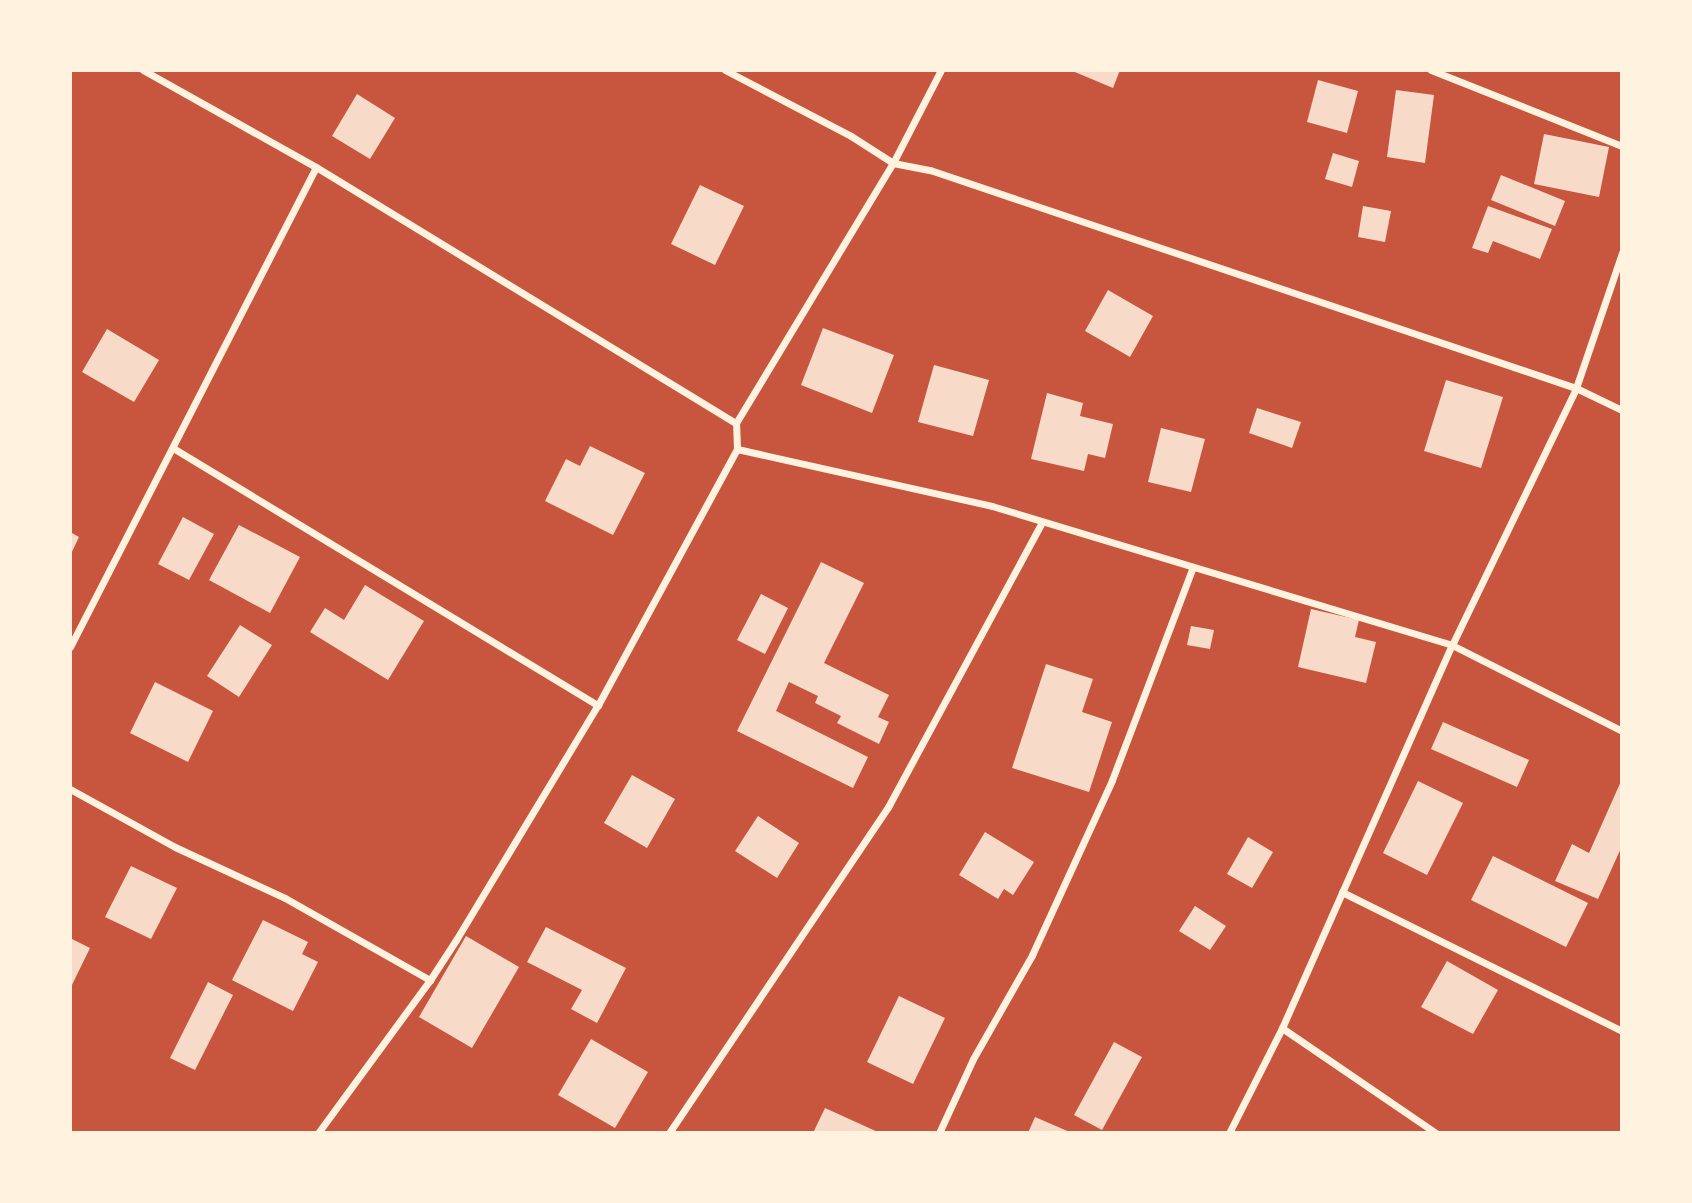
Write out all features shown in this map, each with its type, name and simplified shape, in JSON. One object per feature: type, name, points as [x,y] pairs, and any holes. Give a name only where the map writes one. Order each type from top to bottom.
[{"type":"street","points":[[143,70],[316,167],[736,423]]},
{"type":"street","points":[[725,70],[851,136],[893,163],[930,170],[1576,388],[1622,410]]},
{"type":"street","points":[[318,1133],[430,980],[598,705],[737,449],[736,423],[893,163],[941,70]]},
{"type":"street","points":[[1431,70],[1622,146]]},
{"type":"street","points":[[70,646],[316,167]]},
{"type":"street","points":[[1228,1133],[1282,1028],[1452,645],[1576,388],[1622,253]]},
{"type":"street","points":[[173,448],[598,705]]},
{"type":"street","points":[[737,449],[992,506],[1452,645],[1622,731]]},
{"type":"street","points":[[669,1133],[888,807],[1042,522]]},
{"type":"street","points":[[939,1133],[973,1059],[1032,955],[1100,806],[1193,567]]},
{"type":"street","points":[[70,789],[175,847],[285,898],[430,980]]},
{"type":"street","points":[[1342,892],[1622,1031]]},
{"type":"street","points":[[1282,1028],[1436,1133]]},
{"type":"building","points":[[1070,70],[1120,70],[1113,88]]},
{"type":"building","points":[[1318,80],[1358,91],[1347,133],[1307,122]]},
{"type":"building","points":[[1396,90],[1434,95],[1425,163],[1387,157]]},
{"type":"building","points":[[357,94],[395,118],[370,159],[332,136]]},
{"type":"building","points":[[1544,134],[1609,147],[1599,197],[1534,184]]},
{"type":"building","points":[[1333,153],[1359,161],[1352,187],[1325,179]]},
{"type":"building","points":[[1501,175],[1565,201],[1555,226],[1491,200]]},
{"type":"building","points":[[700,185],[744,206],[715,265],[671,244]]},
{"type":"building","points":[[1363,206],[1391,211],[1385,242],[1358,237]]},
{"type":"building","points":[[1488,206],[1552,229],[1540,259],[1493,241],[1488,253],[1472,248]]},
{"type":"building","points":[[1108,290],[1153,316],[1130,357],[1085,331]]},
{"type":"building","points":[[823,328],[894,355],[872,413],[801,385]]},
{"type":"building","points":[[107,329],[159,360],[134,402],[82,372]]},
{"type":"building","points":[[934,365],[989,380],[973,436],[918,422]]},
{"type":"building","points":[[1446,380],[1503,397],[1481,468],[1424,451]]},
{"type":"building","points":[[1047,393],[1083,403],[1080,416],[1113,424],[1105,458],[1088,454],[1084,471],[1031,459]]},
{"type":"building","points":[[1257,408],[1301,422],[1292,448],[1249,433]]},
{"type":"building","points":[[1161,428],[1205,439],[1191,492],[1148,482]]},
{"type":"building","points":[[590,446],[645,473],[613,535],[545,501],[566,459],[580,466]]},
{"type":"building","points":[[183,517],[214,534],[189,580],[158,564]]},
{"type":"building","points":[[239,525],[300,557],[270,613],[209,580]]},
{"type":"building","points":[[70,532],[79,537],[70,556]]},
{"type":"building","points":[[821,562],[864,583],[824,663],[889,695],[878,717],[889,722],[879,744],[837,723],[841,716],[815,703],[818,696],[789,682],[776,711],[868,757],[853,788],[737,731]]},
{"type":"building","points":[[365,585],[424,621],[388,680],[310,632],[325,608],[344,620]]},
{"type":"building","points":[[761,594],[788,608],[765,654],[737,640]]},
{"type":"building","points":[[1311,609],[1359,620],[1355,637],[1376,642],[1366,683],[1298,667]]},
{"type":"building","points":[[240,625],[272,645],[239,697],[207,676]]},
{"type":"building","points":[[1191,626],[1214,630],[1210,649],[1187,645]]},
{"type":"building","points":[[1046,664],[1093,679],[1082,712],[1112,722],[1089,792],[1012,768]]},
{"type":"building","points":[[155,682],[213,711],[188,762],[130,733]]},
{"type":"building","points":[[1443,722],[1529,760],[1517,787],[1431,749]]},
{"type":"building","points":[[632,775],[675,799],[647,848],[604,823]]},
{"type":"building","points":[[1622,779],[1622,846],[1598,899],[1555,881],[1572,844],[1589,853]]},
{"type":"building","points":[[1418,781],[1463,803],[1427,875],[1383,853]]},
{"type":"building","points":[[758,816],[799,843],[777,878],[735,851]]},
{"type":"building","points":[[985,832],[1034,862],[1013,895],[1004,889],[998,899],[959,875]]},
{"type":"building","points":[[1248,837],[1273,852],[1252,888],[1227,874]]},
{"type":"building","points":[[1493,856],[1588,903],[1566,947],[1471,900]]},
{"type":"building","points":[[131,866],[177,888],[151,939],[105,917]]},
{"type":"building","points":[[1195,906],[1226,926],[1210,950],[1179,931]]},
{"type":"building","points":[[263,920],[308,942],[302,954],[318,962],[293,1011],[232,980]]},
{"type":"building","points":[[546,927],[626,968],[597,1023],[571,1009],[582,990],[527,962]]},
{"type":"building","points":[[466,936],[519,967],[472,1048],[419,1017]]},
{"type":"building","points":[[70,938],[90,948],[70,989]]},
{"type":"building","points":[[1447,961],[1498,990],[1473,1034],[1421,1007]]},
{"type":"building","points":[[208,982],[233,995],[195,1070],[170,1058]]},
{"type":"building","points":[[899,996],[945,1018],[913,1084],[867,1062]]},
{"type":"building","points":[[591,1039],[648,1072],[615,1128],[558,1095]]},
{"type":"building","points":[[1114,1042],[1142,1057],[1102,1130],[1074,1115]]},
{"type":"building","points":[[825,1108],[880,1133],[813,1133]]},
{"type":"building","points":[[1035,1117],[1072,1133],[1028,1133]]}]
